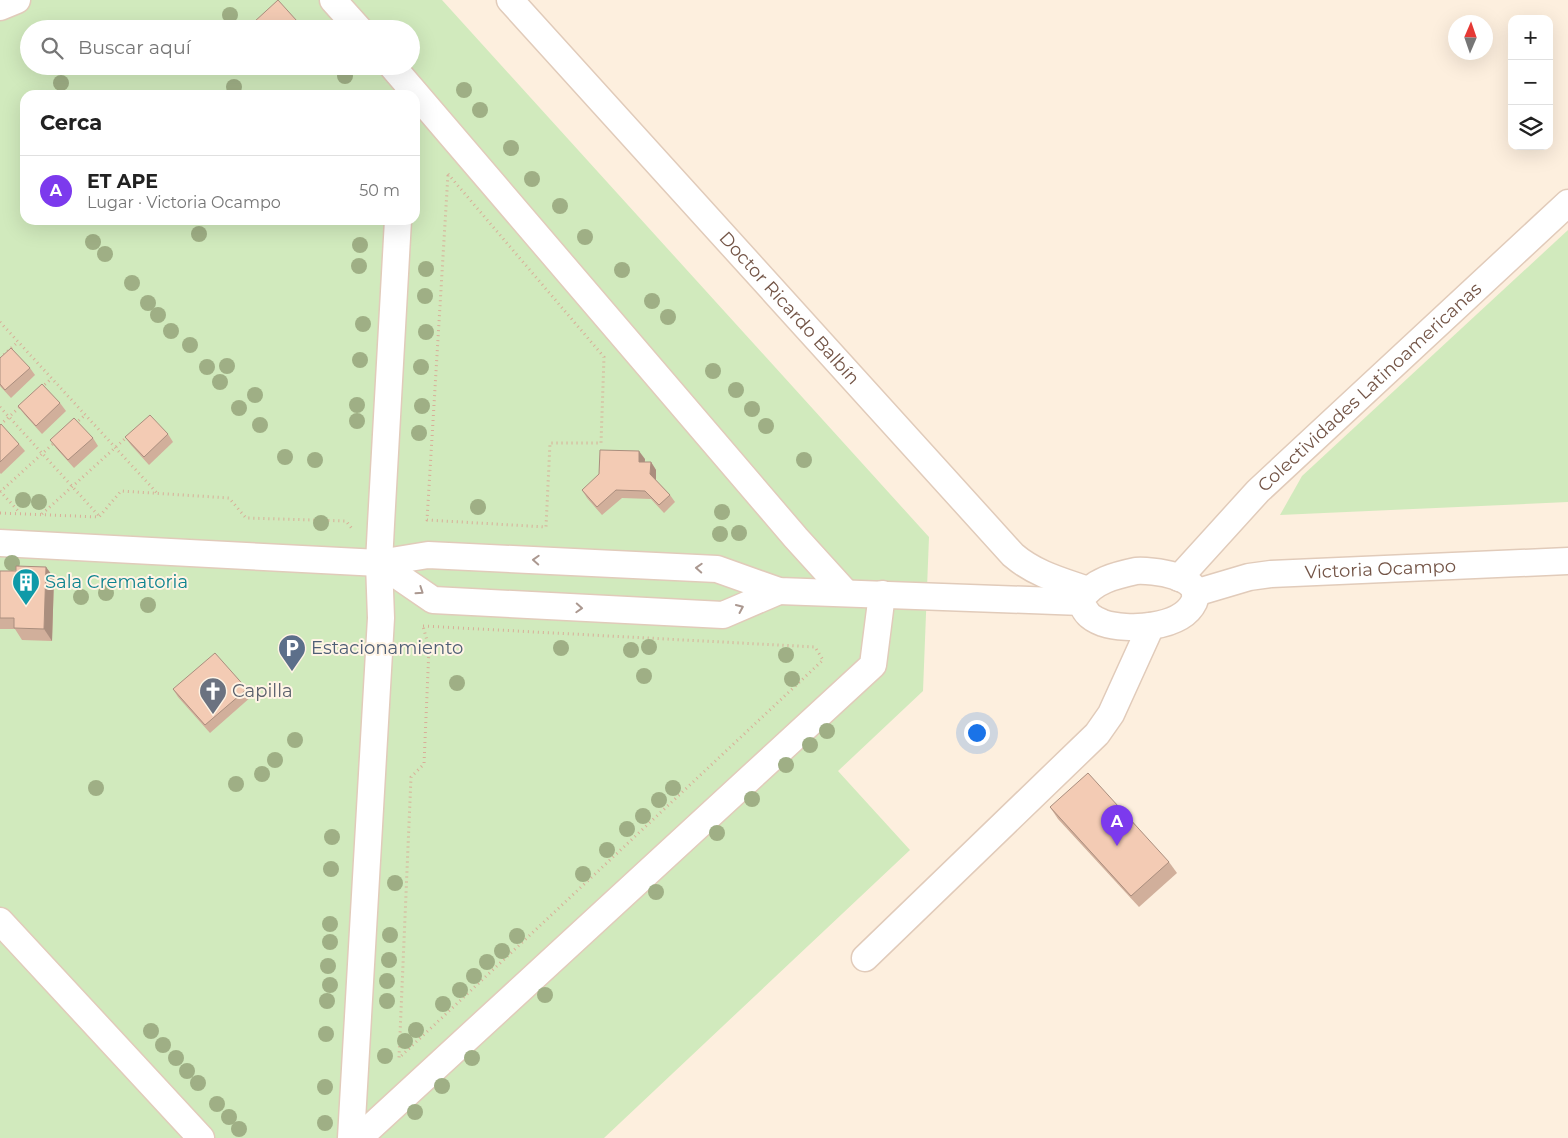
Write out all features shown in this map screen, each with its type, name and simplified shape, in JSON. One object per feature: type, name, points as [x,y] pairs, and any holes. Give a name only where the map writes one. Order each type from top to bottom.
[{"type":"street","points":[[0,7],[17,0]]},
{"type":"street","points":[[333,0],[351,20]]},
{"type":"street","name":"Doctor Ricardo Balbín","points":[[510,0],[1013,555],[1026,565],[1085,596]]},
{"type":"street","points":[[420,103],[796,538],[846,593]]},
{"type":"street","name":"Colectividades Latinoamericanas","points":[[1187,585],[1262,487],[1568,203]]},
{"type":"street","points":[[351,1138],[381,618],[379,564],[398,225]]},
{"type":"street","points":[[0,543],[379,564],[428,555],[717,569],[779,591],[882,594],[1085,596],[1110,578],[1136,572],[1154,571],[1187,585],[1192,604],[1184,613],[1168,622],[1132,628],[1104,623],[1089,615],[1084,609],[1085,596]]},
{"type":"street","name":"Victoria Ocampo","points":[[1187,585],[1271,574],[1568,561]]},
{"type":"street","points":[[379,564],[433,600],[723,615],[779,591]]},
{"type":"street","points":[[358,1138],[873,665],[882,594]]},
{"type":"street","points":[[864,958],[1097,734],[1111,714],[1151,626]]},
{"type":"street","points":[[0,921],[201,1138]]},
{"type":"path","points":[[448,174],[604,358],[601,444],[550,444],[546,527],[427,520],[445,213],[448,174]]},
{"type":"path","points":[[0,322],[158,493]]},
{"type":"path","points":[[0,358],[18,342]]},
{"type":"path","points":[[37,391],[52,379]]},
{"type":"path","points":[[0,425],[23,404]]},
{"type":"path","points":[[0,407],[99,516]]},
{"type":"path","points":[[70,428],[84,415]]},
{"type":"path","points":[[41,514],[128,435]]},
{"type":"path","points":[[21,514],[0,491],[56,440]]},
{"type":"path","points":[[99,516],[121,491],[229,498],[246,518],[346,522],[379,564]]},
{"type":"path","points":[[0,513],[99,516]]},
{"type":"path","points":[[423,626],[814,647],[823,660],[399,1058],[411,777],[424,764],[429,648],[423,626]]},
{"type":"green space","points":[[0,0],[442,0],[929,537],[923,691],[838,771],[910,850],[604,1138],[0,1138]]},
{"type":"green space","points":[[1568,230],[1568,502],[1280,515],[1302,476]]},
{"type":"building","points":[[278,0],[296,20],[256,20]]},
{"type":"building","points":[[11,348],[30,368],[5,390],[0,384],[0,358]]},
{"type":"building","points":[[42,384],[60,403],[36,426],[18,406]]},
{"type":"building","points":[[150,415],[168,434],[144,457],[125,437]]},
{"type":"building","points":[[74,418],[93,438],[68,460],[50,440]]},
{"type":"building","points":[[0,425],[19,444],[0,462]]},
{"type":"building","points":[[600,450],[639,451],[639,462],[651,462],[650,474],[670,495],[659,505],[645,491],[616,490],[597,507],[582,490],[599,474]]},
{"type":"building","name":"Sala Crematoria","points":[[16,566],[46,567],[44,629],[14,628],[14,618],[0,618],[0,571],[16,571]]},
{"type":"building","name":"Capilla","points":[[215,653],[247,689],[205,725],[173,689]]},
{"type":"building","points":[[1088,773],[1169,862],[1131,896],[1050,807]]},
{"type":"place","name":"Sala Crematoria","points":[[26,606]]},
{"type":"place","name":"Estacionamiento","points":[[292,672]]},
{"type":"place","name":"Capilla","points":[[213,715]]},
{"type":"place","name":"ET APE","points":[[1117,846]]}]
